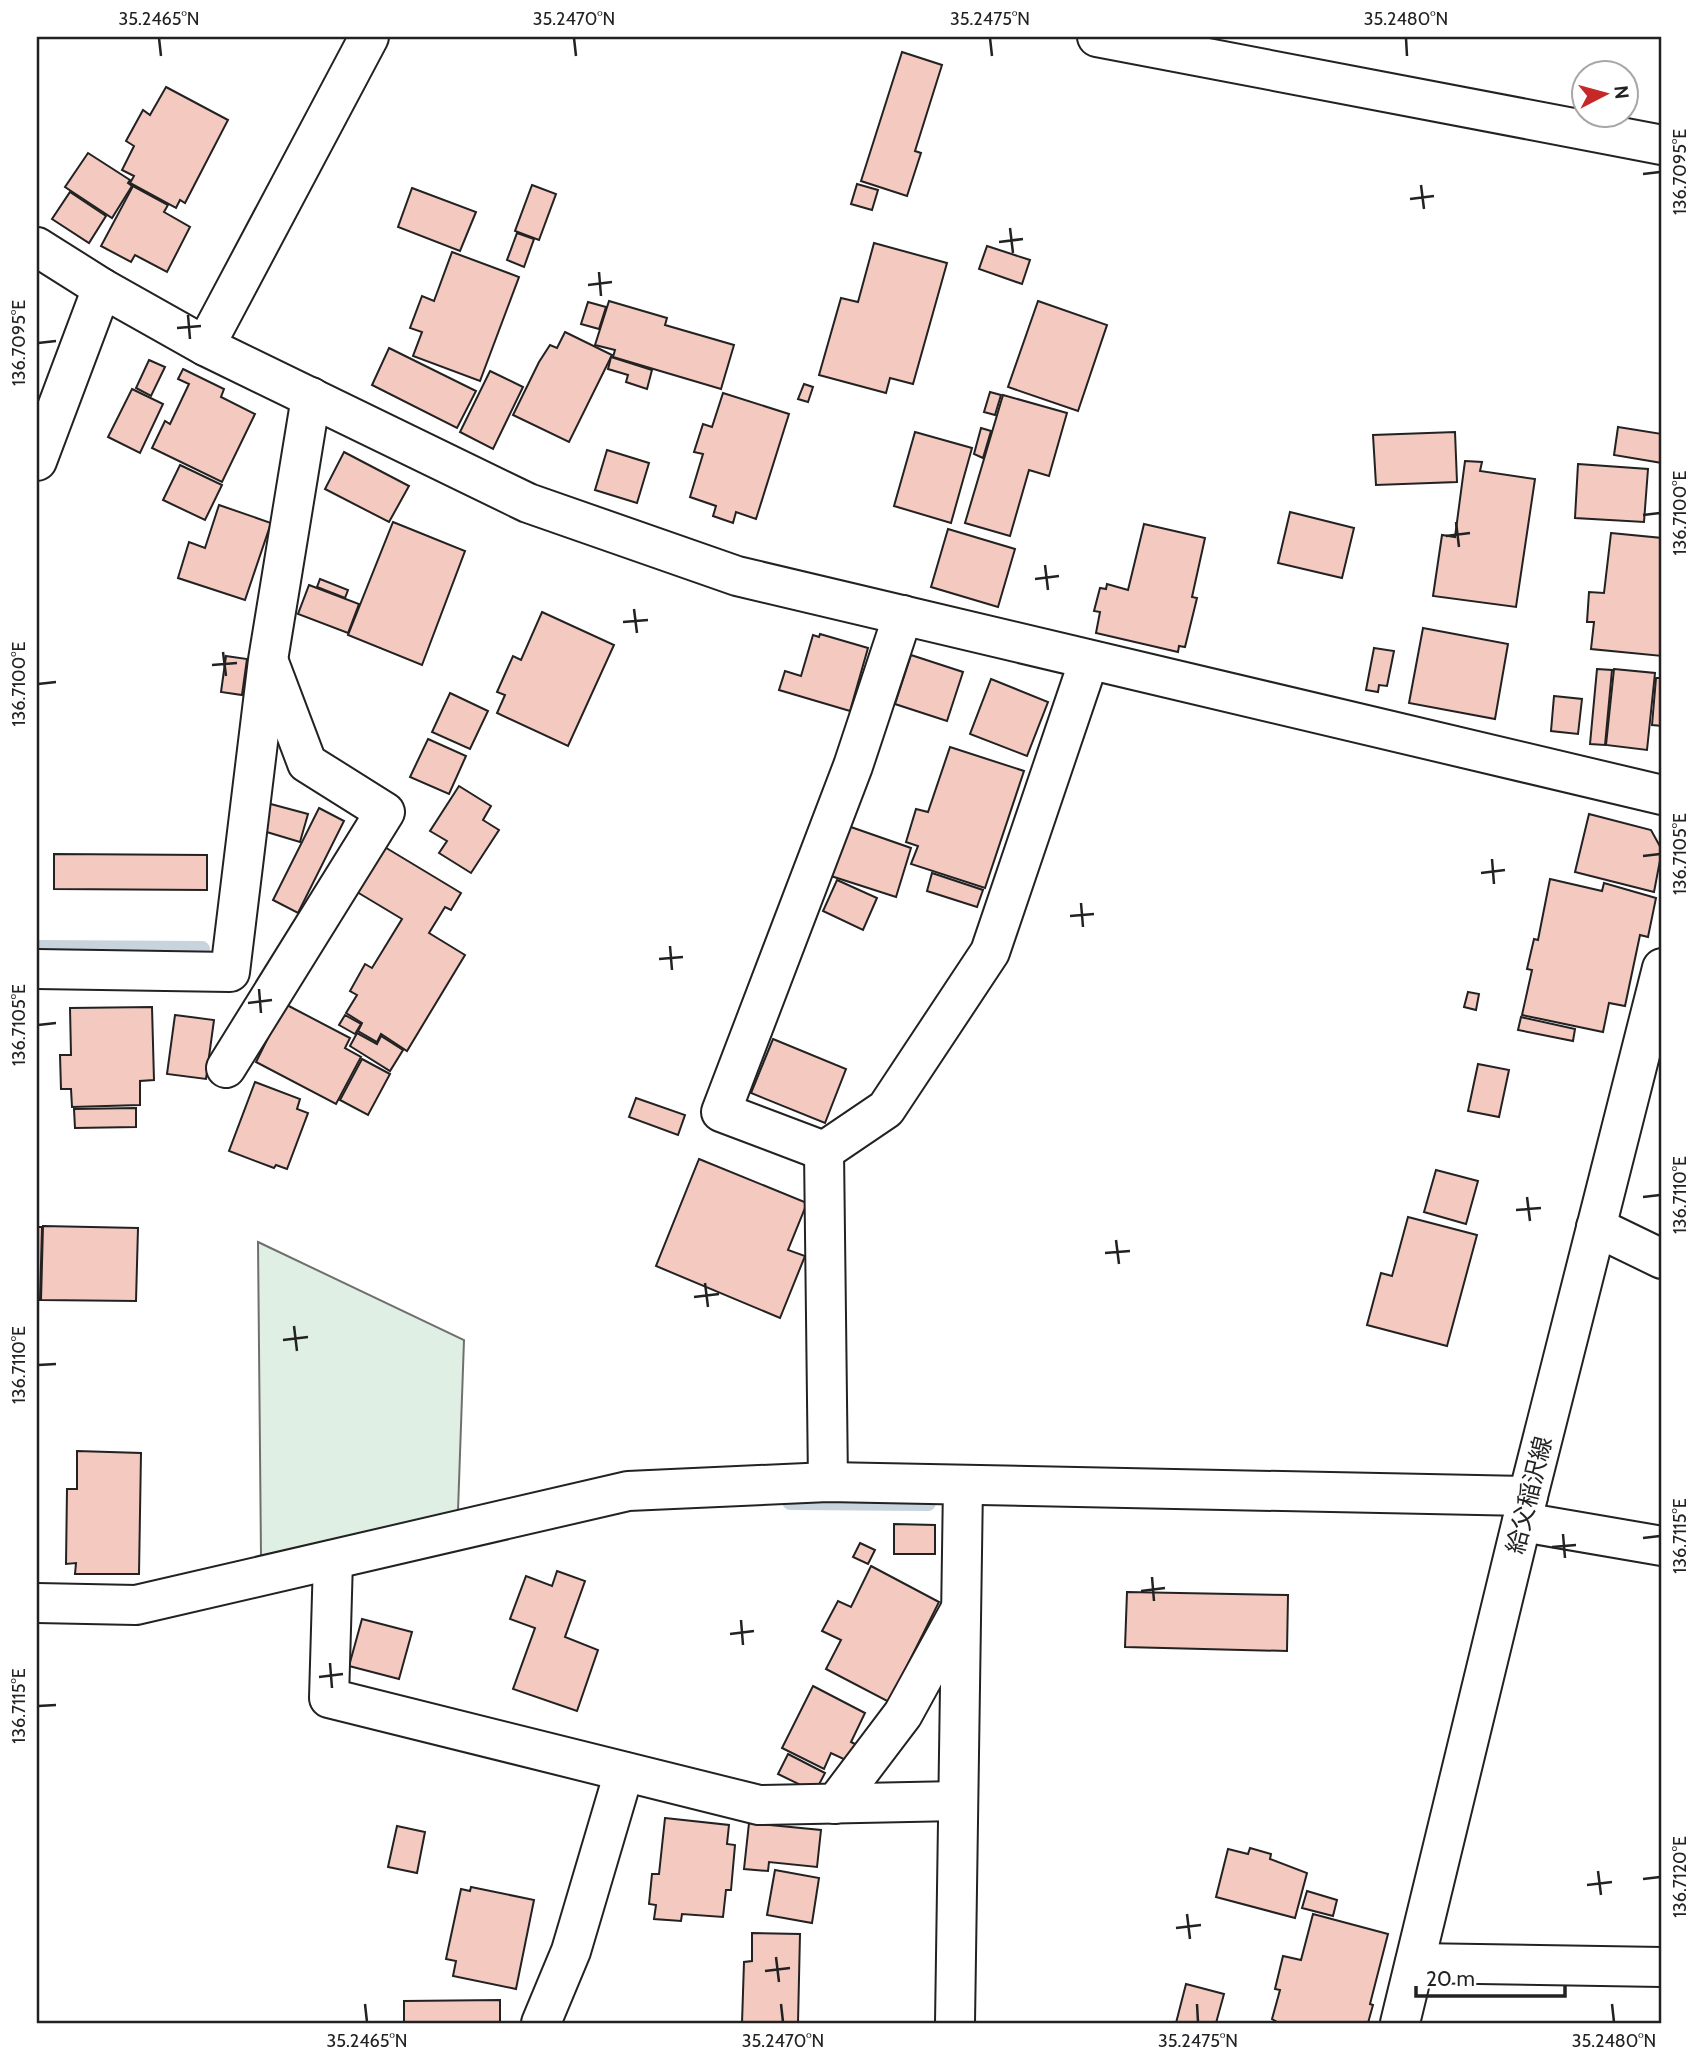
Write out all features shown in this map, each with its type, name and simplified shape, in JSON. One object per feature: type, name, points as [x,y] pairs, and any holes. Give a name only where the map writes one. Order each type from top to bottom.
[{"type":"street","points":[[205,346],[369,37]]},
{"type":"street","points":[[1097,37],[1662,145]]},
{"type":"street","points":[[37,247],[102,288],[205,346],[528,503],[737,576],[1662,795]]},
{"type":"street","points":[[37,461],[102,288]]},
{"type":"street","points":[[230,972],[268,660],[311,397]]},
{"type":"street","points":[[824,1151],[721,1112],[853,766],[903,615]]},
{"type":"street","points":[[226,1068],[385,812],[307,763],[268,660]]},
{"type":"street","points":[[824,1151],[886,1109],[990,952],[1089,660]]},
{"type":"street","name":"給父稲沢線","points":[[1400,2023],[1525,1509],[1662,968]]},
{"type":"street","points":[[37,969],[285,974]]},
{"type":"street","points":[[824,1151],[828,1482]]},
{"type":"street","points":[[1596,1227],[1662,1259]]},
{"type":"street","points":[[37,1603],[136,1605],[628,1491],[828,1482],[962,1485],[1525,1509],[1662,1546]]},
{"type":"street","points":[[955,2023],[962,1485]]},
{"type":"street","points":[[333,1560],[329,1698],[759,1805],[958,1801]]},
{"type":"street","points":[[835,1804],[903,1714],[961,1609]]},
{"type":"street","points":[[541,2023],[571,1951],[624,1772]]},
{"type":"street","points":[[1415,1963],[1662,1967]]},
{"type":"green space","points":[[258,1242],[464,1340],[458,1511],[261,1556]]},
{"type":"building","points":[[902,52],[942,65],[915,151],[921,153],[907,196],[861,181]]},
{"type":"building","points":[[166,87],[228,120],[185,203],[180,200],[176,208],[130,183],[134,176],[122,170],[134,146],[126,141],[143,110],[150,115]]},
{"type":"building","points":[[88,153],[130,180],[128,183],[132,186],[112,218],[65,187]]},
{"type":"building","points":[[857,184],[878,190],[872,210],[851,204]]},
{"type":"building","points":[[532,185],[556,194],[539,240],[515,231]]},
{"type":"building","points":[[133,186],[168,205],[164,212],[190,227],[167,272],[135,255],[131,262],[101,246]]},
{"type":"building","points":[[412,188],[476,212],[460,251],[398,227]]},
{"type":"building","points":[[70,192],[106,216],[89,243],[52,219]]},
{"type":"building","points":[[517,233],[534,239],[524,267],[507,260]]},
{"type":"building","points":[[874,243],[947,263],[913,384],[890,378],[886,393],[819,375],[841,298],[858,302]]},
{"type":"building","points":[[987,246],[1030,260],[1022,284],[979,269]]},
{"type":"building","points":[[452,252],[519,277],[480,381],[413,356],[422,332],[410,328],[422,296],[434,301]]},
{"type":"building","points":[[609,301],[667,318],[665,325],[734,345],[721,389],[613,357],[615,350],[595,345]]},
{"type":"building","points":[[1038,301],[1107,325],[1078,411],[1008,387]]},
{"type":"building","points":[[588,302],[606,307],[599,329],[581,324]]},
{"type":"building","points":[[565,332],[612,355],[569,442],[513,415],[539,362],[550,345],[557,348]]},
{"type":"building","points":[[389,348],[476,391],[457,428],[372,385]]},
{"type":"building","points":[[611,357],[652,370],[647,389],[626,382],[628,375],[608,369]]},
{"type":"building","points":[[149,360],[165,367],[151,396],[136,388]]},
{"type":"building","points":[[183,369],[224,389],[221,397],[255,414],[222,482],[152,448],[165,421],[170,424],[189,384],[178,379]]},
{"type":"building","points":[[490,371],[523,387],[493,449],[460,432]]},
{"type":"building","points":[[804,384],[813,387],[808,402],[798,399]]},
{"type":"building","points":[[132,389],[163,404],[140,453],[108,437]]},
{"type":"building","points":[[990,392],[1001,395],[995,415],[984,412]]},
{"type":"building","points":[[723,393],[789,414],[756,519],[736,512],[733,523],[713,516],[716,506],[690,497],[703,454],[694,452],[703,424],[712,427]]},
{"type":"building","points":[[1003,395],[1067,413],[1049,476],[1029,470],[1010,536],[965,523]]},
{"type":"building","points":[[1618,427],[1662,434],[1662,463],[1614,455]]},
{"type":"building","points":[[981,428],[991,431],[983,458],[974,454]]},
{"type":"building","points":[[915,432],[972,448],[951,523],[894,506]]},
{"type":"building","points":[[1455,432],[1457,482],[1376,485],[1373,435]]},
{"type":"building","points":[[607,450],[649,463],[637,503],[595,490]]},
{"type":"building","points":[[344,452],[409,486],[389,522],[325,489]]},
{"type":"building","points":[[1465,461],[1482,462],[1480,471],[1535,479],[1516,607],[1433,596],[1442,535],[1455,537]]},
{"type":"building","points":[[1578,464],[1648,469],[1644,522],[1575,518]]},
{"type":"building","points":[[180,465],[222,485],[205,520],[163,500]]},
{"type":"building","points":[[219,505],[271,523],[245,600],[178,578],[189,542],[205,548]]},
{"type":"building","points":[[1290,512],[1354,528],[1342,578],[1278,563]]},
{"type":"building","points":[[393,522],[465,551],[422,665],[348,635]]},
{"type":"building","points":[[1144,524],[1205,538],[1192,597],[1197,598],[1185,647],[1179,646],[1178,652],[1096,633],[1100,612],[1094,611],[1100,588],[1106,589],[1107,584],[1128,590]]},
{"type":"building","points":[[948,529],[1015,549],[998,607],[931,587]]},
{"type":"building","points":[[1611,533],[1662,538],[1662,656],[1591,649],[1594,622],[1587,622],[1589,592],[1604,593]]},
{"type":"building","points":[[320,579],[348,590],[345,598],[317,587]]},
{"type":"building","points":[[309,585],[359,604],[348,633],[298,614]]},
{"type":"building","points":[[542,612],[614,645],[568,746],[497,713],[505,695],[497,692],[513,656],[521,660]]},
{"type":"building","points":[[1423,628],[1508,644],[1495,719],[1409,703]]},
{"type":"building","points":[[820,634],[868,648],[850,711],[779,690],[785,671],[801,676],[813,635],[819,637]]},
{"type":"building","points":[[1374,648],[1394,651],[1387,686],[1379,685],[1378,692],[1366,690]]},
{"type":"building","points":[[911,655],[963,672],[947,721],[895,704]]},
{"type":"building","points":[[226,656],[247,659],[242,695],[221,692]]},
{"type":"building","points":[[1597,669],[1612,670],[1605,745],[1590,744]]},
{"type":"building","points":[[1614,669],[1655,673],[1647,750],[1606,745]]},
{"type":"building","points":[[1656,678],[1662,678],[1662,726],[1652,725]]},
{"type":"building","points":[[991,679],[1048,702],[1027,756],[970,734]]},
{"type":"building","points":[[450,693],[488,711],[470,749],[432,732]]},
{"type":"building","points":[[1554,696],[1582,699],[1578,734],[1551,731]]},
{"type":"building","points":[[428,739],[466,756],[449,794],[410,777]]},
{"type":"building","points":[[950,747],[1024,771],[985,888],[911,864],[918,846],[906,842],[916,809],[928,812]]},
{"type":"building","points":[[459,786],[491,806],[483,820],[499,830],[471,873],[439,853],[447,841],[430,831]]},
{"type":"building","points":[[267,803],[308,814],[300,842],[260,830]]},
{"type":"building","points":[[319,808],[344,821],[298,913],[273,900]]},
{"type":"building","points":[[1589,814],[1651,830],[1662,850],[1654,892],[1575,872]]},
{"type":"building","points":[[848,826],[911,848],[896,897],[831,876]]},
{"type":"building","points":[[383,846],[461,893],[451,910],[445,907],[429,933],[465,955],[407,1051],[381,1034],[377,1042],[358,1031],[362,1023],[346,1013],[357,995],[350,991],[365,964],[372,968],[402,919],[357,892]]},
{"type":"building","points":[[54,854],[207,855],[207,890],[54,889]]},
{"type":"building","points":[[932,873],[983,890],[977,907],[927,891]]},
{"type":"building","points":[[1550,879],[1602,891],[1604,883],[1656,898],[1648,937],[1640,935],[1625,1006],[1609,1003],[1603,1032],[1522,1015],[1532,970],[1527,969],[1534,939],[1538,940]]},
{"type":"building","points":[[837,880],[877,898],[863,930],[823,911]]},
{"type":"building","points":[[1468,992],[1479,994],[1476,1010],[1464,1007]]},
{"type":"building","points":[[285,1004],[350,1038],[345,1048],[361,1057],[336,1104],[256,1062]]},
{"type":"building","points":[[152,1007],[154,1080],[140,1081],[140,1105],[72,1107],[71,1089],[61,1089],[60,1055],[71,1055],[70,1008]]},
{"type":"building","points":[[175,1015],[214,1020],[206,1079],[167,1074]]},
{"type":"building","points":[[345,1015],[361,1024],[355,1034],[339,1025]]},
{"type":"building","points":[[1521,1017],[1575,1029],[1573,1041],[1518,1030]]},
{"type":"building","points":[[357,1033],[377,1044],[381,1036],[403,1050],[390,1071],[350,1046]]},
{"type":"building","points":[[773,1039],[846,1069],[825,1123],[751,1093]]},
{"type":"building","points":[[362,1059],[390,1074],[368,1115],[340,1100]]},
{"type":"building","points":[[1478,1064],[1509,1070],[1499,1117],[1468,1111]]},
{"type":"building","points":[[255,1082],[300,1099],[297,1109],[308,1113],[287,1169],[276,1165],[274,1168],[229,1151]]},
{"type":"building","points":[[636,1098],[685,1115],[678,1135],[629,1117]]},
{"type":"building","points":[[136,1108],[136,1127],[75,1128],[74,1109]]},
{"type":"building","points":[[699,1159],[807,1203],[788,1250],[805,1256],[780,1318],[656,1266]]},
{"type":"building","points":[[1436,1170],[1478,1181],[1466,1224],[1424,1212]]},
{"type":"building","points":[[1408,1217],[1477,1235],[1447,1346],[1367,1325],[1381,1273],[1392,1276]]},
{"type":"building","points":[[43,1226],[138,1228],[136,1301],[41,1300]]},
{"type":"building","points":[[37,1227],[42,1227],[40,1300],[37,1300]]},
{"type":"building","points":[[77,1451],[141,1453],[139,1574],[75,1574],[76,1563],[66,1564],[67,1489],[77,1489]]},
{"type":"building","points":[[894,1524],[935,1525],[935,1554],[894,1554]]},
{"type":"building","points":[[860,1543],[875,1550],[868,1564],[853,1557]]},
{"type":"building","points":[[871,1566],[939,1602],[889,1702],[826,1669],[841,1640],[822,1631],[838,1601],[851,1607]]},
{"type":"building","points":[[557,1571],[585,1581],[565,1637],[598,1650],[577,1711],[513,1689],[535,1628],[510,1619],[526,1576],[552,1586]]},
{"type":"building","points":[[1127,1592],[1288,1595],[1287,1651],[1125,1647]]},
{"type":"building","points":[[362,1619],[412,1632],[399,1679],[349,1666]]},
{"type":"building","points":[[813,1686],[865,1713],[851,1742],[859,1746],[850,1762],[831,1753],[824,1769],[782,1748]]},
{"type":"building","points":[[788,1754],[825,1773],[815,1792],[778,1774]]},
{"type":"building","points":[[665,1818],[729,1825],[727,1844],[735,1845],[731,1890],[726,1890],[723,1917],[682,1914],[681,1921],[654,1919],[656,1905],[649,1904],[652,1874],[659,1874]]},
{"type":"building","points":[[749,1823],[821,1830],[817,1867],[769,1862],[768,1871],[744,1869]]},
{"type":"building","points":[[397,1826],[425,1832],[417,1873],[388,1867]]},
{"type":"building","points":[[1250,1848],[1271,1854],[1270,1859],[1307,1873],[1295,1918],[1216,1897],[1228,1849],[1248,1854]]},
{"type":"building","points":[[775,1870],[819,1878],[812,1923],[767,1915]]},
{"type":"building","points":[[471,1887],[534,1900],[516,1989],[453,1976],[456,1961],[446,1959],[461,1889],[470,1891]]},
{"type":"building","points":[[1307,1891],[1337,1900],[1333,1916],[1302,1908]]},
{"type":"building","points":[[1313,1914],[1388,1934],[1370,2004],[1373,2005],[1368,2023],[1279,2023],[1272,2019],[1280,1990],[1275,1989],[1283,1956],[1301,1960]]},
{"type":"building","points":[[752,1933],[800,1934],[798,2023],[742,2023],[744,1962],[752,1961]]},
{"type":"building","points":[[1186,1984],[1224,1994],[1216,2023],[1176,2023]]},
{"type":"building","points":[[500,2000],[500,2023],[404,2023],[404,2001]]},
{"type":"waterway","points":[[37,948],[202,949]]},
{"type":"waterway","points":[[790,1502],[928,1503]]}]
